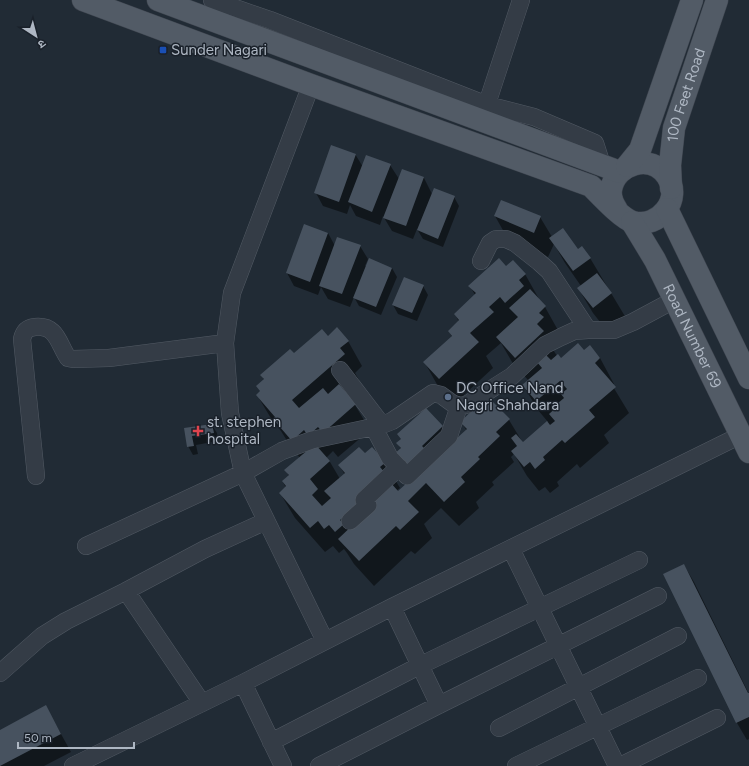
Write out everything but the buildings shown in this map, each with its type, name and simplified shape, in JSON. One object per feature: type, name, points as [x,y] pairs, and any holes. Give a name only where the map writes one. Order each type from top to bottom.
[{"type":"main road","points":[[83,0],[311,85],[591,186],[624,216],[642,223],[660,217],[669,201],[670,184],[667,177],[654,165],[636,163],[616,168],[484,113],[158,0]]},
{"type":"main road","name":"100 Feet Road","points":[[616,168],[640,150],[692,0]]},
{"type":"main road","name":"100 Feet Road","points":[[669,201],[670,165],[674,128],[717,0]]},
{"type":"main road","points":[[616,168],[611,190],[612,201],[624,216]]},
{"type":"main road","points":[[669,201],[749,378]]},
{"type":"main road","name":"Road Number 69","points":[[624,216],[655,260],[745,443]]},
{"type":"street","points":[[212,0],[270,20],[484,113],[522,0]]},
{"type":"street","points":[[311,85],[232,293],[225,343],[230,413],[243,473],[325,641]]},
{"type":"street","points":[[481,261],[490,243],[496,239],[506,239],[515,243],[549,271],[588,330]]},
{"type":"street","points":[[86,546],[243,473],[282,452],[312,440],[392,421],[433,393],[441,395],[459,406],[466,405],[512,376],[545,345],[561,336],[574,331],[614,330],[633,322],[674,300]]},
{"type":"street","points":[[36,476],[22,339],[27,328],[45,327],[51,330],[68,358],[73,359],[109,358],[225,343]]},
{"type":"street","points":[[340,370],[378,425],[390,458],[403,471]]},
{"type":"street","points":[[350,521],[368,505],[364,500],[449,436],[459,406]]},
{"type":"street","points":[[73,766],[511,549],[745,443]]},
{"type":"street","points":[[0,673],[42,636],[66,621],[205,549],[266,521]]},
{"type":"street","points":[[511,549],[618,766],[718,718]]},
{"type":"street","points":[[272,742],[419,666],[639,560]]},
{"type":"street","points":[[126,591],[202,703]]},
{"type":"street","points":[[320,766],[658,596]]},
{"type":"street","points":[[392,607],[439,705]]},
{"type":"street","points":[[499,728],[678,636]]},
{"type":"street","points":[[516,766],[698,678]]},
{"type":"street","points":[[243,683],[283,766]]},
{"type":"place","name":"Sunder Nagari","points":[[163,50]]},
{"type":"place","name":"DC Office Nand Nagri Shahdara","points":[[448,397]]},
{"type":"place","name":"st. stephen hospital","points":[[198,431]]}]
